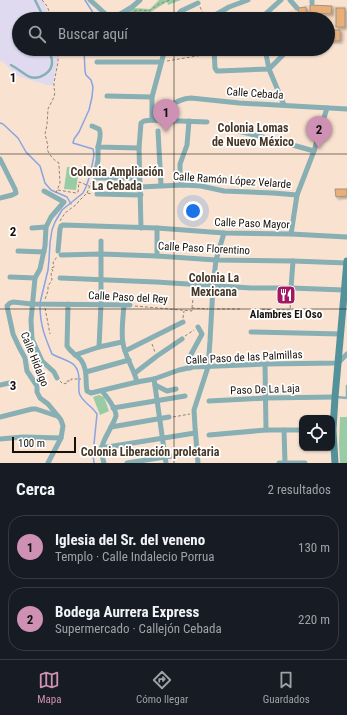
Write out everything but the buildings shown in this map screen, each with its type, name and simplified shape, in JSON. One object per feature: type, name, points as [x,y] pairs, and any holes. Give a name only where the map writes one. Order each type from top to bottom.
[{"type":"main road","points":[[334,415],[347,262]]},
{"type":"main road","points":[[334,451],[335,463]]},
{"type":"street","points":[[91,0],[104,12]]},
{"type":"street","points":[[125,11],[140,0]]},
{"type":"street","points":[[220,12],[248,0]]},
{"type":"street","points":[[268,12],[281,0]]},
{"type":"street","points":[[290,0],[297,8]]},
{"type":"street","points":[[180,12],[198,3]]},
{"type":"street","points":[[152,120],[152,97],[163,56]]},
{"type":"street","points":[[214,56],[215,68],[217,71],[269,69],[282,56]]},
{"type":"street","points":[[266,56],[269,69],[284,105]]},
{"type":"street","points":[[97,62],[161,62]]},
{"type":"street","points":[[107,96],[152,97]]},
{"type":"street","name":"Calle Cebada","points":[[164,109],[186,98],[239,103],[347,109]]},
{"type":"street","points":[[291,234],[297,195],[314,151],[327,108]]},
{"type":"street","points":[[141,228],[139,148],[141,123],[152,120],[208,122]]},
{"type":"street","points":[[183,185],[180,176],[180,164],[187,145],[189,121]]},
{"type":"street","points":[[92,126],[100,131],[96,170]]},
{"type":"street","points":[[230,129],[314,151]]},
{"type":"street","points":[[158,131],[161,185]]},
{"type":"street","points":[[98,147],[139,148]]},
{"type":"street","points":[[0,198],[16,193],[1,163]]},
{"type":"street","points":[[96,178],[139,178]]},
{"type":"street","name":"Calle Ramón López Velarde","points":[[140,186],[201,186],[224,191],[297,195]]},
{"type":"street","points":[[44,191],[64,202],[51,217],[46,227],[44,252],[40,269],[35,278],[31,320],[32,339],[42,361],[54,372],[57,378]]},
{"type":"street","points":[[97,194],[141,195]]},
{"type":"street","name":"Calle Paso Mayor","points":[[59,253],[61,226],[63,225],[347,237]]},
{"type":"street","points":[[32,228],[46,227]]},
{"type":"street","points":[[156,256],[158,228]]},
{"type":"street","points":[[198,463],[194,413],[196,402],[208,367],[216,260],[224,233]]},
{"type":"street","points":[[99,347],[101,242]]},
{"type":"street","points":[[18,251],[44,252]]},
{"type":"street","name":"Calle Paso Florentino","points":[[59,253],[156,256],[216,260],[347,262]]},
{"type":"street","points":[[291,288],[293,261]]},
{"type":"street","points":[[10,276],[35,278]]},
{"type":"street","points":[[60,278],[251,288],[344,290]]},
{"type":"street","name":"Calle Paso del Rey","points":[[13,302],[44,305],[130,305]]},
{"type":"street","name":"Calle Hidalgo","points":[[13,302],[8,306],[8,310],[13,334],[25,358],[27,371],[37,386],[37,392],[40,398],[48,404],[58,416]]},
{"type":"street","points":[[68,304],[67,346],[70,351],[81,360],[86,372],[129,360]]},
{"type":"street","points":[[124,305],[122,342],[135,373],[137,382]]},
{"type":"street","points":[[125,351],[183,322]]},
{"type":"street","points":[[190,368],[188,360],[202,334],[198,327]]},
{"type":"street","points":[[251,332],[341,334]]},
{"type":"street","points":[[135,373],[182,339]]},
{"type":"street","points":[[75,355],[99,347],[122,342]]},
{"type":"street","points":[[338,363],[347,354]]},
{"type":"street","name":"Calle Paso de las Palmillas","points":[[86,372],[86,389],[92,394],[137,382],[155,382],[179,370],[190,368],[265,364],[338,363]]},
{"type":"street","points":[[265,364],[266,430]]},
{"type":"street","points":[[0,385],[14,382]]},
{"type":"street","points":[[155,382],[167,391],[176,389]]},
{"type":"street","points":[[155,382],[166,463]]},
{"type":"street","points":[[102,391],[113,408],[116,416],[101,448],[104,463]]},
{"type":"street","points":[[113,408],[185,396]]},
{"type":"street","name":"Paso De La Laja","points":[[209,401],[335,397]]},
{"type":"street","points":[[0,417],[32,409],[58,416],[63,426],[61,438],[48,463]]},
{"type":"street","points":[[112,427],[169,417]]},
{"type":"street","points":[[209,435],[266,430],[299,430]]},
{"type":"street","points":[[284,430],[285,463]]},
{"type":"street","points":[[101,448],[195,433]]},
{"type":"street","points":[[0,439],[23,437],[61,438]]},
{"type":"street","points":[[127,463],[178,455]]},
{"type":"street","points":[[279,463],[305,463]]},
{"type":"lane","points":[[35,0],[41,12]]},
{"type":"lane","points":[[11,65],[31,77],[40,77],[46,74],[51,68],[52,60],[50,56]]},
{"type":"lane","points":[[335,397],[347,398],[347,386]]},
{"type":"path","points":[[42,0],[49,12]]},
{"type":"path","points":[[125,11],[132,12],[141,10],[149,12],[159,4],[170,0]]},
{"type":"path","points":[[198,3],[204,12]]},
{"type":"path","points":[[58,56],[54,83],[55,92],[48,109],[47,125],[44,134],[48,146],[47,149],[55,162],[59,163],[60,183],[57,190],[78,192],[79,182],[89,186]]},
{"type":"path","points":[[161,62],[190,56]]},
{"type":"path","points":[[87,193],[92,180],[96,178]]},
{"type":"path","points":[[192,308],[194,284]]},
{"type":"path","points":[[252,310],[290,310],[291,288]]},
{"type":"path","points":[[44,305],[50,334]]},
{"type":"path","name":"Calle Paso del Rey","points":[[130,305],[192,311],[192,308],[240,309]]},
{"type":"path","points":[[183,322],[184,310]]},
{"type":"path","points":[[182,339],[198,327]]},
{"type":"path","points":[[150,338],[157,356]]},
{"type":"path","points":[[63,384],[67,383],[67,381],[71,381],[71,379],[81,379]]},
{"type":"path","points":[[169,417],[194,413]]},
{"type":"path","points":[[178,455],[197,453]]},
{"type":"shaded area","points":[[0,0],[41,0],[48,12],[12,12],[12,56],[57,56],[53,85],[47,85],[18,76],[0,61]]},
{"type":"shaded area","points":[[306,5],[346,6],[345,41],[335,41],[335,12],[287,12]]},
{"type":"green space","points":[[159,0],[181,0],[168,5],[167,2],[151,12],[126,12],[133,8],[150,9]]},
{"type":"green space","points":[[67,167],[79,168],[76,190],[64,189]]},
{"type":"green space","points":[[99,395],[104,397],[109,411],[100,415],[93,397]]},
{"type":"green space","points":[[340,417],[347,417],[347,463],[340,463]]},
{"type":"waterway","points":[[85,0],[93,12]]},
{"type":"waterway","points":[[40,303],[48,270],[52,230],[62,210],[83,193],[89,178],[93,161],[93,149],[73,143],[89,110],[92,97],[93,87],[91,80],[86,75],[84,56]]},
{"type":"waterway","points":[[0,123],[18,138],[26,152],[40,166],[45,183],[51,190],[67,197],[71,204]]},
{"type":"waterway","points":[[40,306],[42,325],[52,354],[67,360],[74,365],[78,373],[80,395],[97,414],[93,454],[94,463]]},
{"type":"place","name":"Iglesia del Sr. del veneno","points":[[166,132]]},
{"type":"place","name":"Bodega Aurrera Express","points":[[319,149]]},
{"type":"place","name":"Alambres El Oso","points":[[286,295]]},
{"type":"district","name":"Colonia Lomas de Nuevo México","points":[[253,135]]},
{"type":"district","name":"Colonia Ampliación La Cebada","points":[[117,179]]},
{"type":"district","name":"Colonia La Mexicana","points":[[214,285]]},
{"type":"district","name":"Colonia Liberación proletaria","points":[[150,452]]}]
